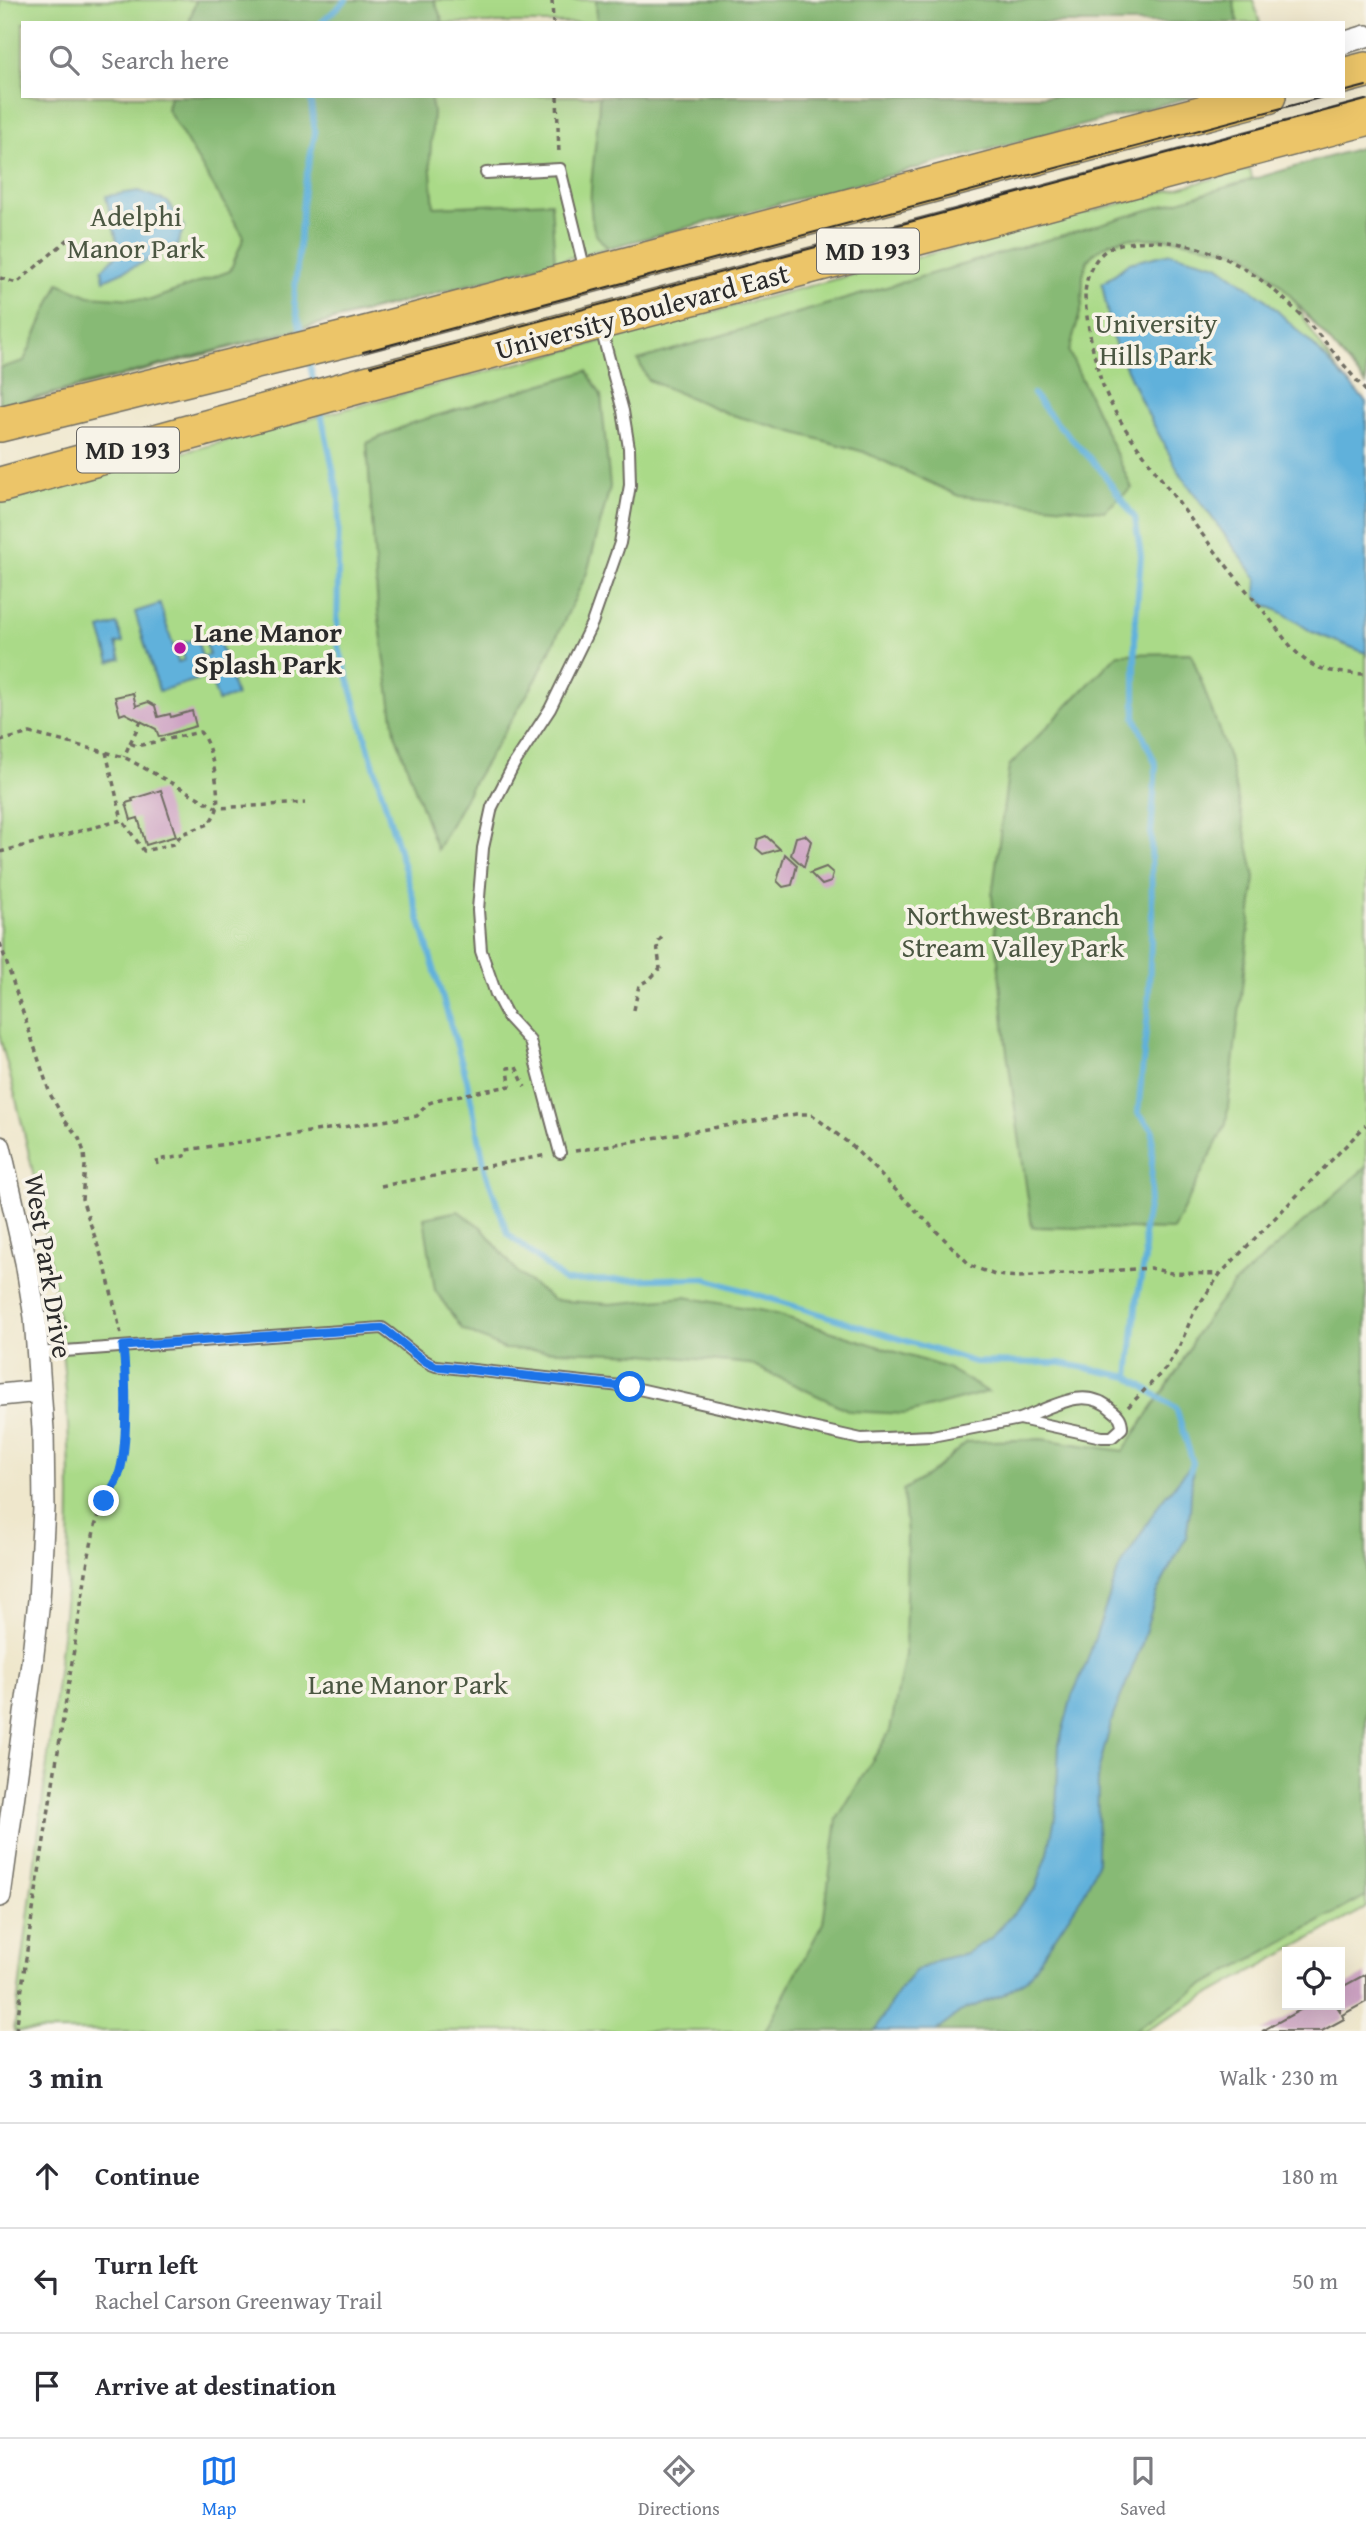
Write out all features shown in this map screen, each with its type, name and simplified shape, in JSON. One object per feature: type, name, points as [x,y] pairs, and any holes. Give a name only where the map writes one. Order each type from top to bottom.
[{"type":"main road","points":[[1345,75],[1366,70]]},
{"type":"main road","name":"University Boulevard East","points":[[0,424],[358,336],[1260,98]]},
{"type":"main road","name":"University Boulevard East","points":[[0,485],[369,383],[1366,118]]},
{"type":"street","points":[[1345,42],[1366,36]]},
{"type":"street","name":"West Park Drive","points":[[0,1147],[26,1262],[35,1317],[44,1508],[39,1600],[0,1896]]},
{"type":"street","points":[[0,1395],[40,1391]]},
{"type":"lane","points":[[486,173],[560,169],[586,277]]},
{"type":"lane","points":[[559,1153],[530,1041],[508,1017],[496,994],[481,951],[478,910],[483,849],[492,807],[514,764],[550,709],[592,623],[620,543],[630,485],[629,448],[623,411],[600,323]]},
{"type":"lane","points":[[37,1353],[382,1328],[404,1343],[425,1363],[436,1366],[630,1387],[861,1439],[932,1436],[1020,1419],[1085,1397],[1104,1402],[1118,1415],[1122,1428],[1112,1437],[1102,1437],[1020,1419]]},
{"type":"path","points":[[552,0],[553,21]]},
{"type":"path","points":[[557,98],[560,169]]},
{"type":"path","points":[[0,278],[17,283],[72,236]]},
{"type":"path","points":[[1366,391],[1318,333],[1279,294],[1249,270],[1216,254],[1189,246],[1148,240],[1118,244],[1099,255],[1089,271],[1085,297],[1095,359],[1104,389],[1122,423],[1228,570],[1304,659],[1328,670],[1366,674]]},
{"type":"path","points":[[124,757],[141,720]]},
{"type":"path","points":[[106,752],[122,820],[144,851],[173,844],[182,834],[209,824],[217,808],[214,764],[205,737],[200,732],[137,746],[130,743]]},
{"type":"path","points":[[0,741],[30,733],[124,757],[217,808],[305,803]]},
{"type":"path","points":[[0,852],[122,820]]},
{"type":"path","points":[[635,1010],[639,985],[650,979],[660,968],[657,944],[662,937]]},
{"type":"path","points":[[0,943],[50,1094],[79,1138],[84,1152],[82,1199],[106,1270],[123,1346],[126,1373],[123,1460],[118,1479],[104,1501],[95,1526],[88,1560],[30,1923],[16,2031]]},
{"type":"path","points":[[158,1165],[157,1160],[185,1156],[186,1150],[417,1116],[427,1104],[440,1099],[510,1086],[508,1068],[516,1067],[526,1089]]},
{"type":"path","points":[[542,1144],[545,1155],[796,1114],[811,1114],[851,1145],[971,1266],[982,1272],[1019,1277],[1134,1269],[1220,1274]]},
{"type":"path","points":[[1133,1403],[1167,1368],[1194,1312],[1220,1274],[1366,1125]]},
{"type":"path","points":[[381,1186],[527,1158]]},
{"type":"green space","name":"Adelphi Manor Park","points":[[0,0],[1253,0],[1259,21],[21,21],[21,98],[1171,98],[0,409]]},
{"type":"green space","points":[[196,0],[434,0],[443,21],[190,21]]},
{"type":"green space","points":[[596,0],[1233,0],[1238,21],[597,21]]},
{"type":"green space","points":[[170,98],[430,98],[433,112],[430,160],[434,207],[551,202],[555,262],[0,407],[0,368],[24,361],[59,283],[89,296],[151,300],[230,271],[244,237],[167,109]]},
{"type":"green space","points":[[599,98],[1187,98],[608,248],[595,232],[592,219],[591,185]]},
{"type":"green space","points":[[1366,146],[1366,384],[1282,286],[1246,253],[1174,239],[1128,238],[1112,242],[1095,252],[1087,261],[1083,276],[1082,306],[1069,352],[1132,488],[1104,511],[959,496],[864,452],[729,414],[648,380],[638,360]]},
{"type":"green space","points":[[1250,169],[1268,236],[1292,295],[1324,350],[1366,405],[1366,1908],[1295,1947],[1282,1947],[1282,1954],[1143,2031],[14,2031],[60,1654],[70,1496],[69,1437],[59,1322],[40,1207],[0,1038],[0,501]]},
{"type":"green space","points":[[587,371],[601,395],[610,487],[587,573],[536,680],[472,785],[437,850],[395,733],[378,611],[367,443],[412,423]]},
{"type":"green space","name":"Northwest Branch Stream Valley Park","points":[[1191,653],[1229,758],[1255,877],[1226,1124],[1173,1230],[1032,1227],[1006,1045],[992,896],[1009,766],[1118,654]]},
{"type":"green space","points":[[1366,1167],[1366,1896],[1199,1988],[1133,2031],[765,2031],[823,1923],[837,1819],[890,1731],[905,1655],[907,1534],[903,1490],[930,1474],[967,1442],[1041,1439],[1123,1451],[1179,1368],[1197,1332],[1233,1285]]},
{"type":"green space","points":[[458,1211],[481,1227],[518,1273],[553,1300],[610,1304],[685,1297],[769,1312],[947,1368],[988,1392],[905,1414],[850,1411],[750,1364],[643,1354],[504,1349],[462,1329],[435,1290],[424,1218]]},
{"type":"water","points":[[139,191],[168,202],[184,227],[176,248],[104,280],[102,269],[119,253],[106,196]]},
{"type":"water","points":[[1171,253],[1218,265],[1264,298],[1315,347],[1366,402],[1366,653],[1312,632],[1266,605],[1256,595],[1257,579],[1180,474],[1143,405],[1112,337],[1102,284],[1129,263]]},
{"type":"water","points":[[160,604],[178,662],[185,660],[180,644],[197,639],[202,657],[209,655],[204,637],[217,633],[236,696],[218,701],[210,676],[159,691],[135,612]]},
{"type":"water","points":[[117,624],[123,642],[116,644],[121,659],[110,662],[100,629]]},
{"type":"water","points":[[1193,1463],[1186,1537],[1156,1594],[1141,1647],[1113,1716],[1098,1772],[1097,1864],[1085,1892],[1027,1979],[1002,1995],[964,2010],[936,2031],[875,2031],[898,1991],[915,1971],[938,1960],[966,1953],[991,1938],[1036,1888],[1048,1853],[1056,1812],[1059,1744],[1072,1696],[1118,1571],[1161,1501]]},
{"type":"building","points":[[133,693],[136,706],[148,702],[155,706],[158,717],[170,714],[171,717],[192,711],[196,726],[159,737],[156,729],[125,713],[120,715],[115,697]]},
{"type":"building","points":[[161,790],[176,836],[146,845],[138,818],[131,820],[126,803]]},
{"type":"building","points":[[805,835],[811,841],[804,867],[791,855],[796,837]]},
{"type":"building","points":[[766,836],[780,849],[763,854],[756,848],[758,839]]},
{"type":"building","points":[[785,854],[797,865],[792,885],[783,887],[777,881]]},
{"type":"building","points":[[826,867],[833,873],[831,882],[822,885],[810,873]]},
{"type":"building","points":[[1366,1974],[1366,2002],[1342,2015],[1344,2019],[1322,2031],[1262,2031],[1300,2010],[1345,2010],[1345,1985]]},
{"type":"waterway","points":[[323,21],[346,0]]},
{"type":"waterway","points":[[303,340],[294,301],[304,188],[315,133],[310,98]]},
{"type":"waterway","points":[[309,361],[315,387]]},
{"type":"waterway","points":[[1033,394],[1100,469],[1135,518],[1141,556],[1135,630],[1135,717],[1156,765],[1151,835],[1152,914],[1148,1012],[1138,1113],[1153,1130],[1151,1191],[1144,1229],[1145,1259],[1137,1298],[1129,1377]]},
{"type":"waterway","points":[[320,408],[339,497],[337,641],[467,1080],[486,1172],[508,1234],[565,1281],[704,1278],[974,1362],[1061,1363],[1129,1377],[1176,1408],[1193,1463],[1190,1471]]},
{"type":"tram line","points":[[1345,91],[1366,86]]},
{"type":"tram line","points":[[363,352],[1319,98]]},
{"type":"tram line","points":[[371,366],[1366,100]]},
{"type":"place","name":"Lane Manor Splash Park","points":[[180,648]]},
{"type":"route","points":[[104,1501],[118,1479],[123,1460],[126,1373],[123,1346],[382,1328],[404,1343],[425,1363],[436,1366],[630,1387]]},
{"type":"park label","name":"University Hills Park","points":[[1156,339]]},
{"type":"park label","name":"Lane Manor Park","points":[[408,1684]]}]
